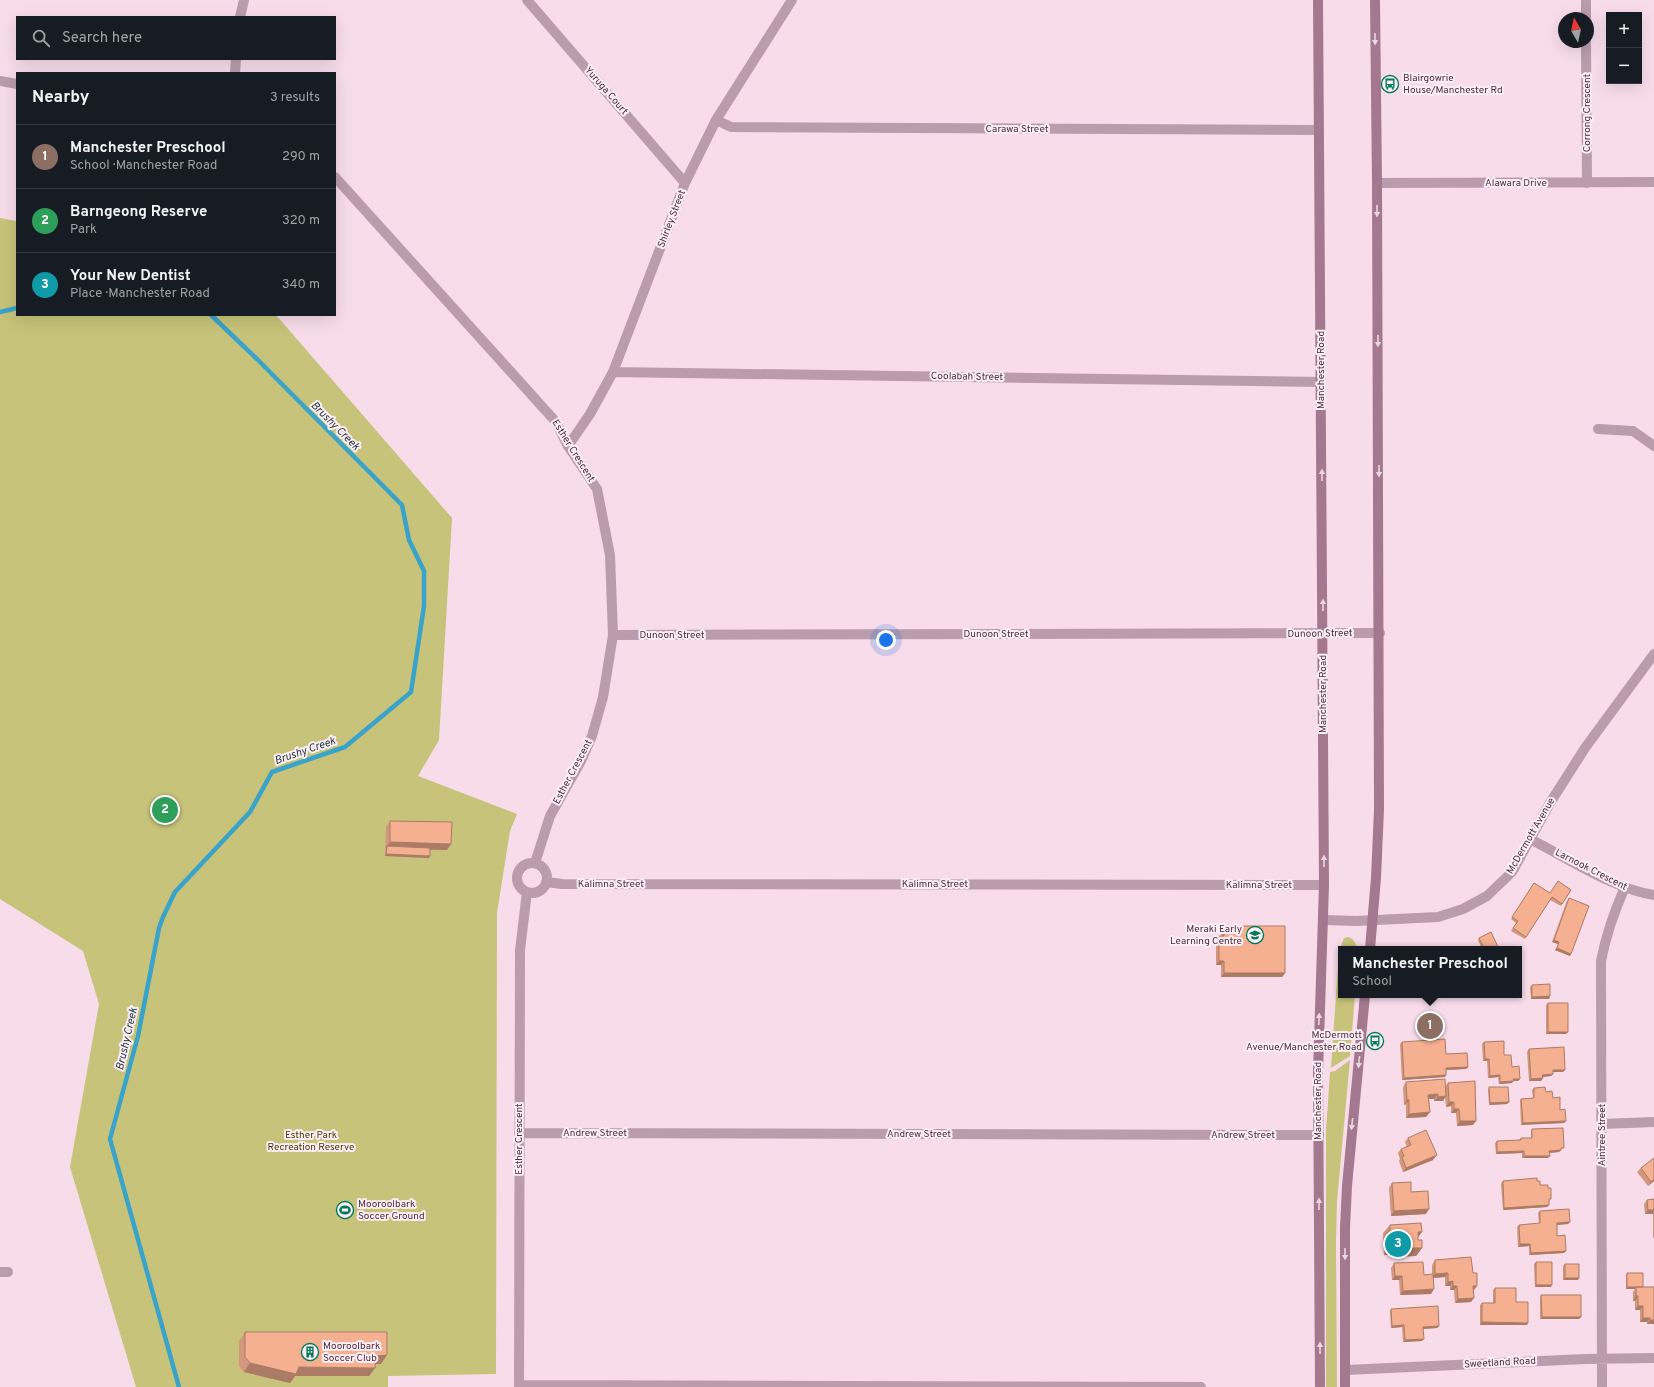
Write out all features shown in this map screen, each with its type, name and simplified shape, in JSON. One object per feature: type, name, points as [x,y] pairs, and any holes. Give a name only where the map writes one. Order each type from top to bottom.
[{"type":"main road","name":"Manchester Road","points":[[1318,0],[1324,885],[1319,1032],[1318,1135],[1320,1387]]},
{"type":"main road","points":[[1370,946],[1379,809],[1380,633],[1375,0]]},
{"type":"main road","points":[[1345,1387],[1345,1228],[1347,1186],[1365,998]]},
{"type":"street","points":[[240,16],[244,0]]},
{"type":"street","name":"Yuruga Court","points":[[527,0],[686,182]]},
{"type":"street","name":"Shirley Street","points":[[568,446],[590,414],[613,372],[686,182],[716,120],[792,0]]},
{"type":"street","points":[[1586,0],[1586,12]]},
{"type":"street","name":"Corrong Crescent","points":[[1586,48],[1587,183]]},
{"type":"street","points":[[235,72],[236,60]]},
{"type":"street","points":[[0,80],[16,84]]},
{"type":"street","name":"Carawa Street","points":[[716,120],[732,128],[1319,130]]},
{"type":"street","name":"Esther Crescent","points":[[336,178],[556,422],[568,446],[597,489],[610,555],[613,635],[603,697],[592,736],[581,761],[550,816],[535,863]]},
{"type":"street","name":"Alawara Drive","points":[[1377,184],[1654,182]]},
{"type":"street","name":"Coolabah Street","points":[[613,372],[1321,382]]},
{"type":"street","points":[[1598,429],[1632,431],[1654,446]]},
{"type":"street","name":"Dunoon Street","points":[[613,635],[1380,633]]},
{"type":"street","name":"McDermott Avenue","points":[[1323,920],[1438,917],[1463,909],[1487,896],[1512,872],[1550,803],[1585,748],[1654,654]]},
{"type":"street","name":"Larnook Crescent","points":[[1530,839],[1625,887],[1642,894],[1654,896]]},
{"type":"street","points":[[535,863],[542,867],[545,872],[546,882],[542,889],[538,892],[527,892],[520,887],[518,883],[518,873],[524,865],[535,863]]},
{"type":"street","name":"Kalimna Street","points":[[546,882],[562,884],[1324,885]]},
{"type":"street","name":"Aintree Street","points":[[1602,1387],[1601,961],[1611,919],[1625,887]]},
{"type":"street","name":"Esther Crescent","points":[[519,1386],[520,950],[527,892]]},
{"type":"street","points":[[1602,1124],[1654,1122]]},
{"type":"street","name":"Andrew Street","points":[[519,1133],[1318,1135]]},
{"type":"street","name":"Sweetland Road","points":[[1345,1370],[1602,1358],[1654,1358]]},
{"type":"street","points":[[519,1386],[1201,1387]]},
{"type":"green space","name":"Esther Park Recreation Reserve","points":[[0,218],[16,221],[16,316],[277,316],[452,518],[439,740],[418,776],[517,814],[510,831],[497,913],[496,1374],[388,1376],[388,1387],[136,1387],[70,1167],[99,1004],[83,951],[0,899]]},
{"type":"green space","points":[[1344,938],[1350,938],[1356,946],[1341,946]]},
{"type":"green space","points":[[1338,966],[1338,998],[1355,998],[1350,1056],[1331,1068]]},
{"type":"green space","points":[[1350,1060],[1337,1201],[1337,1387],[1326,1387],[1326,1131],[1330,1072],[1335,1071]]},
{"type":"building","points":[[390,821],[452,822],[451,844],[390,842]]},
{"type":"building","points":[[387,846],[430,848],[430,856],[386,854]]},
{"type":"building","points":[[1558,881],[1571,890],[1562,904],[1552,897],[1526,937],[1513,928],[1518,921],[1512,917],[1534,883],[1550,893]]},
{"type":"building","points":[[1569,898],[1589,906],[1571,954],[1557,948],[1559,942],[1554,940]]},
{"type":"building","points":[[1224,926],[1285,926],[1285,973],[1224,973],[1224,961],[1219,961],[1219,936],[1224,936]]},
{"type":"building","points":[[1491,932],[1498,946],[1483,946],[1479,938]]},
{"type":"building","points":[[1550,984],[1550,996],[1532,997],[1532,985]]},
{"type":"building","points":[[1548,1003],[1568,1003],[1568,1032],[1548,1032]]},
{"type":"building","points":[[1445,1039],[1446,1054],[1467,1053],[1468,1067],[1446,1068],[1446,1075],[1404,1078],[1402,1042]]},
{"type":"building","points":[[1504,1041],[1504,1055],[1511,1055],[1512,1067],[1519,1066],[1520,1079],[1513,1079],[1514,1081],[1500,1082],[1500,1075],[1490,1076],[1489,1059],[1485,1059],[1484,1042]]},
{"type":"building","points":[[1564,1047],[1565,1070],[1553,1070],[1553,1074],[1542,1075],[1543,1078],[1531,1079],[1529,1049]]},
{"type":"building","points":[[1445,1079],[1446,1096],[1438,1097],[1438,1094],[1428,1095],[1430,1112],[1409,1114],[1409,1100],[1407,1100],[1406,1082]]},
{"type":"building","points":[[1475,1081],[1476,1121],[1460,1121],[1459,1109],[1454,1109],[1454,1102],[1449,1102],[1448,1083]]},
{"type":"building","points":[[1489,1087],[1508,1087],[1509,1102],[1490,1103]]},
{"type":"building","points":[[1545,1087],[1546,1092],[1552,1091],[1553,1098],[1560,1097],[1560,1110],[1565,1109],[1566,1121],[1523,1123],[1521,1099],[1534,1098],[1534,1088]]},
{"type":"building","points":[[1563,1128],[1564,1148],[1561,1148],[1561,1150],[1549,1151],[1550,1156],[1524,1156],[1524,1151],[1497,1152],[1497,1141],[1532,1138],[1532,1129]]},
{"type":"building","points":[[1426,1130],[1437,1155],[1406,1168],[1401,1149],[1411,1145],[1408,1138]]},
{"type":"building","points":[[1654,1158],[1654,1179],[1651,1182],[1641,1168]]},
{"type":"building","points":[[1537,1178],[1537,1181],[1540,1181],[1540,1185],[1548,1185],[1548,1188],[1551,1188],[1551,1199],[1549,1199],[1549,1205],[1504,1208],[1503,1181]]},
{"type":"building","points":[[1411,1182],[1411,1192],[1428,1191],[1429,1209],[1394,1211],[1392,1183]]},
{"type":"building","points":[[1654,1199],[1654,1210],[1648,1210],[1647,1200]]},
{"type":"building","points":[[1569,1209],[1570,1222],[1557,1223],[1557,1236],[1565,1235],[1566,1251],[1531,1253],[1530,1244],[1520,1244],[1519,1225],[1540,1223],[1540,1211]]},
{"type":"building","points":[[1421,1223],[1422,1232],[1418,1232],[1418,1240],[1422,1240],[1422,1248],[1400,1248],[1400,1246],[1390,1246],[1390,1225]]},
{"type":"building","points":[[1471,1257],[1473,1273],[1477,1273],[1477,1286],[1473,1286],[1474,1298],[1458,1299],[1457,1286],[1453,1286],[1453,1281],[1448,1282],[1448,1273],[1435,1274],[1435,1260]]},
{"type":"building","points":[[1423,1262],[1424,1275],[1433,1274],[1434,1289],[1403,1291],[1402,1276],[1395,1276],[1394,1263]]},
{"type":"building","points":[[1536,1262],[1552,1262],[1552,1285],[1536,1285]]},
{"type":"building","points":[[1565,1264],[1579,1264],[1579,1278],[1565,1278]]},
{"type":"building","points":[[1627,1273],[1643,1273],[1643,1287],[1627,1287]]},
{"type":"building","points":[[1636,1287],[1654,1287],[1654,1320],[1650,1320],[1650,1318],[1643,1318],[1643,1306],[1638,1306]]},
{"type":"building","points":[[1495,1288],[1516,1288],[1516,1302],[1528,1302],[1528,1323],[1482,1322],[1482,1303],[1495,1303]]},
{"type":"building","points":[[1541,1295],[1581,1295],[1581,1317],[1542,1317]]},
{"type":"building","points":[[1438,1306],[1439,1326],[1423,1327],[1424,1339],[1405,1340],[1404,1325],[1392,1326],[1391,1309]]},
{"type":"building","name":"Mooroolbark Soccer Club","points":[[245,1332],[387,1332],[387,1355],[376,1356],[375,1368],[299,1367],[296,1374],[250,1363],[245,1357]]},
{"type":"waterway","name":"Brushy Creek","points":[[0,312],[16,308]]},
{"type":"waterway","name":"Brushy Creek","points":[[179,1387],[110,1139],[138,1036],[159,928],[175,892],[250,812],[272,772],[345,747],[411,692],[424,606],[424,571],[409,540],[402,505],[257,359],[212,316]]},
{"type":"place","name":"Blairgowrie House/Manchester Rd","points":[[1390,84]]},
{"type":"place","name":"Barngeong Reserve","points":[[165,810]]},
{"type":"place","name":"Meraki Early Learning Centre","points":[[1255,935]]},
{"type":"place","name":"Manchester Preschool","points":[[1430,1026]]},
{"type":"place","name":"McDermott Avenue/Manchester Road","points":[[1375,1041]]},
{"type":"place","name":"Mooroolbark Soccer Ground","points":[[345,1210]]},
{"type":"place","name":"Your New Dentist","points":[[1398,1244]]},
{"type":"place","name":"Mooroolbark Soccer Club","points":[[310,1352]]}]
